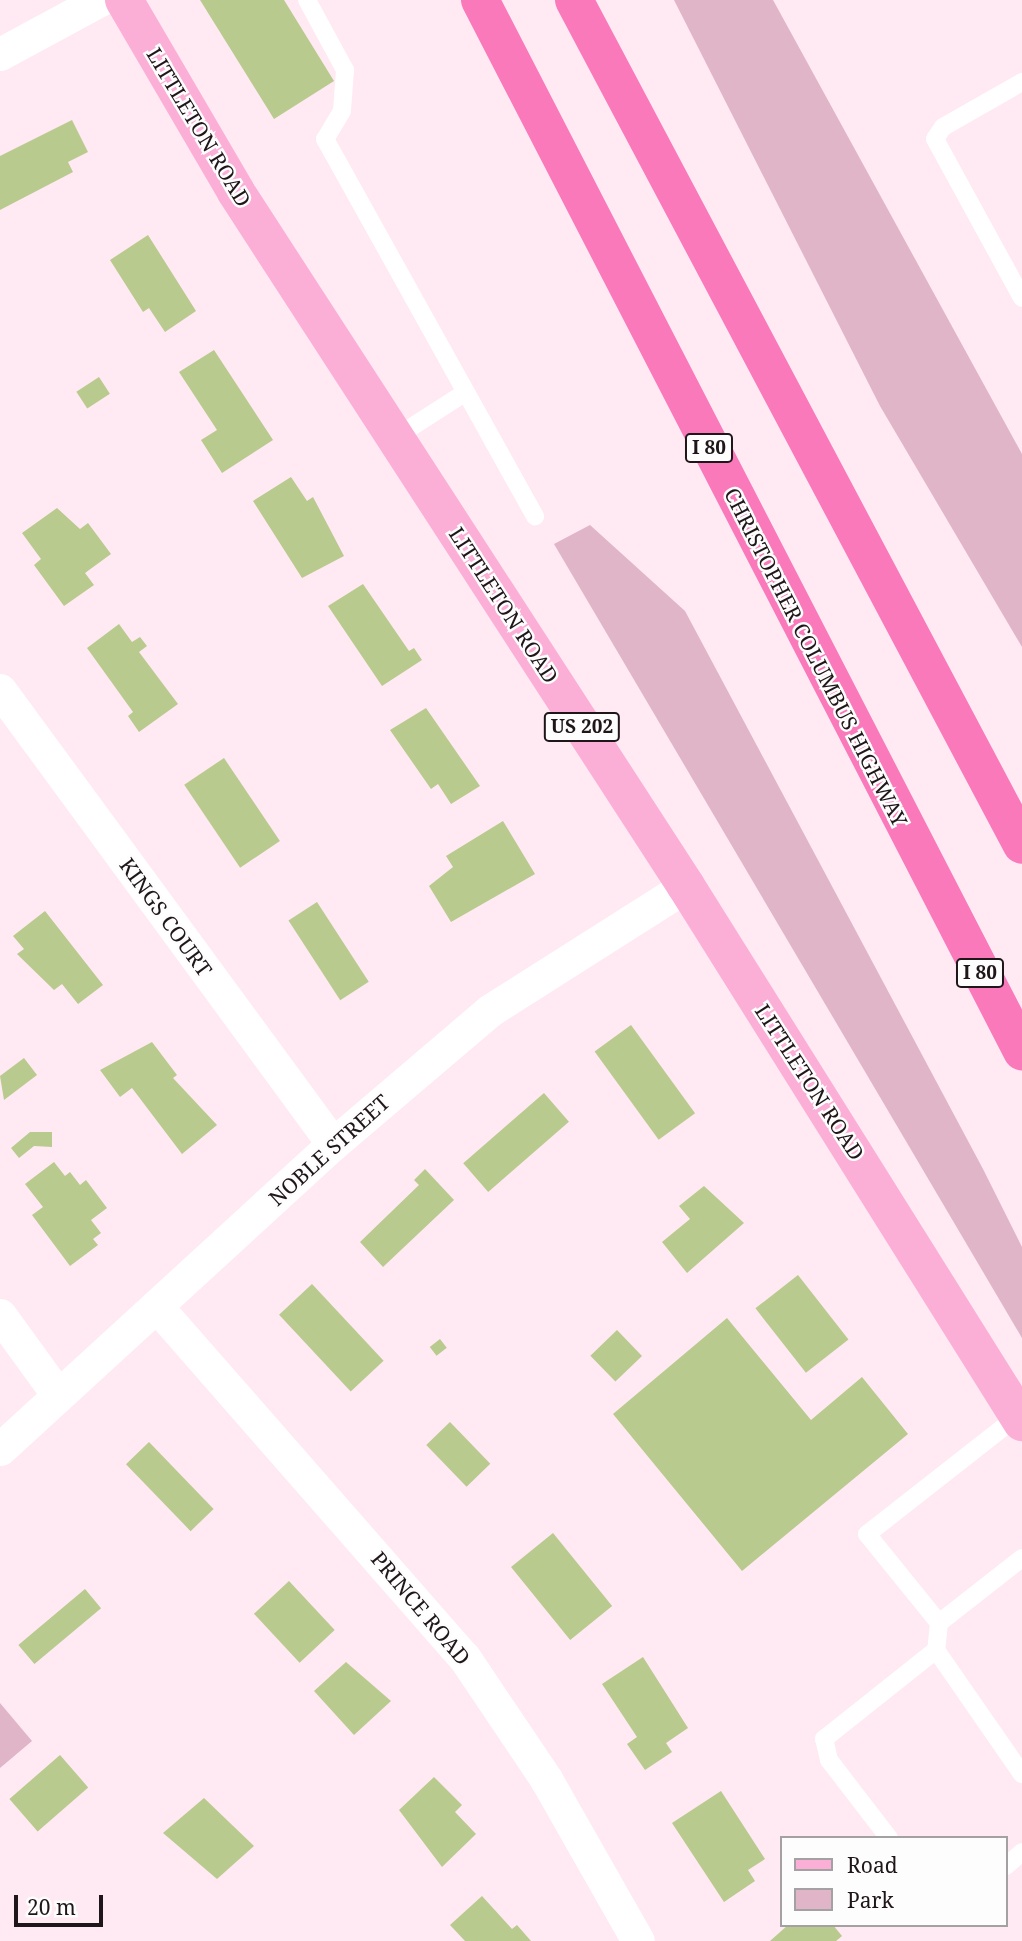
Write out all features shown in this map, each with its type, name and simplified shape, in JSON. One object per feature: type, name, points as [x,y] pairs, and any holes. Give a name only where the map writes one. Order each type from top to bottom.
[{"type":"highway","name":"CHRISTOPHER COLUMBUS HIGHWAY","points":[[481,0],[1022,1051]]},
{"type":"highway","points":[[574,0],[1022,845]]},
{"type":"main road","name":"LITTLETON ROAD","points":[[124,0],[236,192],[686,886],[1020,1418]]},
{"type":"street","points":[[0,54],[100,0]]},
{"type":"street","name":"KINGS COURT","points":[[0,690],[333,1144]]},
{"type":"street","name":"NOBLE STREET","points":[[0,1449],[158,1308],[333,1144],[489,1010],[686,886]]},
{"type":"street","name":"PRINCE ROAD","points":[[158,1308],[464,1657],[546,1779],[638,1941]]},
{"type":"street","points":[[0,1315],[58,1395]]},
{"type":"lane","points":[[307,0],[345,70],[342,111],[326,139],[441,342],[463,394],[535,517]]},
{"type":"lane","points":[[1022,82],[943,127],[935,139],[1022,298]]},
{"type":"lane","points":[[396,438],[463,394]]},
{"type":"lane","points":[[1020,1418],[867,1534],[939,1622],[936,1650],[1022,1774]]},
{"type":"lane","points":[[939,1622],[1022,1558]]},
{"type":"lane","points":[[887,1836],[829,1760],[824,1739],[936,1650]]},
{"type":"lane","points":[[1008,1864],[1022,1852]]},
{"type":"green space","points":[[674,0],[773,0],[1022,454],[1022,647],[880,406]]},
{"type":"green space","points":[[590,525],[685,611],[983,1169],[1022,1247],[1022,1338],[554,544]]},
{"type":"green space","points":[[0,1703],[32,1741],[0,1768]]},
{"type":"building","points":[[200,0],[284,0],[334,81],[274,119]]},
{"type":"building","points":[[72,120],[88,152],[68,162],[73,172],[0,210],[0,156]]},
{"type":"building","points":[[148,235],[196,311],[165,332],[149,308],[143,312],[110,260]]},
{"type":"building","points":[[214,350],[273,440],[222,473],[201,440],[217,430],[179,372]]},
{"type":"building","points":[[99,377],[110,394],[87,408],[76,392]]},
{"type":"building","points":[[291,477],[307,501],[313,497],[344,556],[302,578],[253,501]]},
{"type":"building","points":[[57,508],[80,529],[88,523],[111,554],[85,573],[94,585],[64,606],[34,565],[41,559],[22,533]]},
{"type":"building","points":[[363,584],[409,651],[414,648],[422,660],[382,686],[328,606]]},
{"type":"building","points":[[119,624],[132,642],[140,637],[147,646],[139,652],[178,704],[139,732],[128,716],[133,712],[87,648]]},
{"type":"building","points":[[426,708],[480,786],[451,804],[438,784],[431,789],[390,730]]},
{"type":"building","points":[[224,758],[280,841],[240,868],[184,785]]},
{"type":"building","points":[[503,821],[535,874],[451,922],[429,886],[453,867],[446,856]]},
{"type":"building","points":[[317,902],[369,982],[340,1000],[288,921]]},
{"type":"building","points":[[45,911],[103,985],[78,1004],[62,984],[54,990],[17,954],[24,949],[13,936]]},
{"type":"building","points":[[631,1025],[695,1113],[659,1140],[595,1051]]},
{"type":"building","points":[[152,1042],[177,1075],[173,1078],[217,1125],[182,1154],[132,1088],[120,1097],[100,1070]]},
{"type":"building","points":[[24,1058],[37,1075],[4,1100],[0,1076]]},
{"type":"building","points":[[544,1093],[569,1122],[488,1192],[463,1163]]},
{"type":"building","points":[[30,1132],[52,1132],[52,1147],[34,1146],[19,1158],[11,1148]]},
{"type":"building","points":[[54,1162],[65,1176],[70,1172],[80,1185],[86,1180],[107,1208],[91,1220],[101,1233],[93,1239],[98,1245],[70,1266],[32,1215],[43,1207],[25,1184]]},
{"type":"building","points":[[425,1169],[454,1200],[383,1267],[360,1242],[419,1185],[414,1180]]},
{"type":"building","points":[[704,1186],[744,1223],[687,1273],[662,1242],[690,1219],[679,1206]]},
{"type":"building","points":[[798,1275],[848,1340],[806,1373],[755,1308]]},
{"type":"building","points":[[312,1284],[384,1361],[351,1391],[279,1315]]},
{"type":"building","points":[[727,1318],[811,1420],[862,1377],[908,1434],[742,1571],[613,1414]]},
{"type":"building","points":[[617,1330],[642,1356],[615,1382],[590,1356]]},
{"type":"building","points":[[440,1339],[447,1348],[437,1356],[430,1347]]},
{"type":"building","points":[[450,1422],[490,1464],[467,1487],[426,1445]]},
{"type":"building","points":[[149,1442],[214,1509],[191,1531],[126,1464]]},
{"type":"building","points":[[553,1533],[612,1606],[570,1640],[511,1567]]},
{"type":"building","points":[[289,1581],[335,1630],[300,1663],[254,1614]]},
{"type":"building","points":[[85,1589],[101,1608],[34,1664],[18,1645]]},
{"type":"building","points":[[643,1657],[688,1728],[666,1743],[672,1752],[645,1770],[627,1744],[637,1737],[602,1684]]},
{"type":"building","points":[[346,1662],[391,1701],[354,1735],[314,1691]]},
{"type":"building","points":[[60,1755],[88,1787],[38,1831],[9,1799]]},
{"type":"building","points":[[434,1777],[462,1805],[455,1812],[476,1834],[442,1867],[399,1810]]},
{"type":"building","points":[[721,1791],[765,1859],[748,1870],[755,1881],[724,1902],[672,1823]]},
{"type":"building","points":[[204,1798],[254,1846],[217,1879],[163,1833]]},
{"type":"building","points":[[482,1896],[512,1929],[517,1925],[531,1941],[465,1941],[450,1925]]},
{"type":"building","points":[[786,1927],[835,1927],[842,1936],[836,1941],[770,1941]]}]
